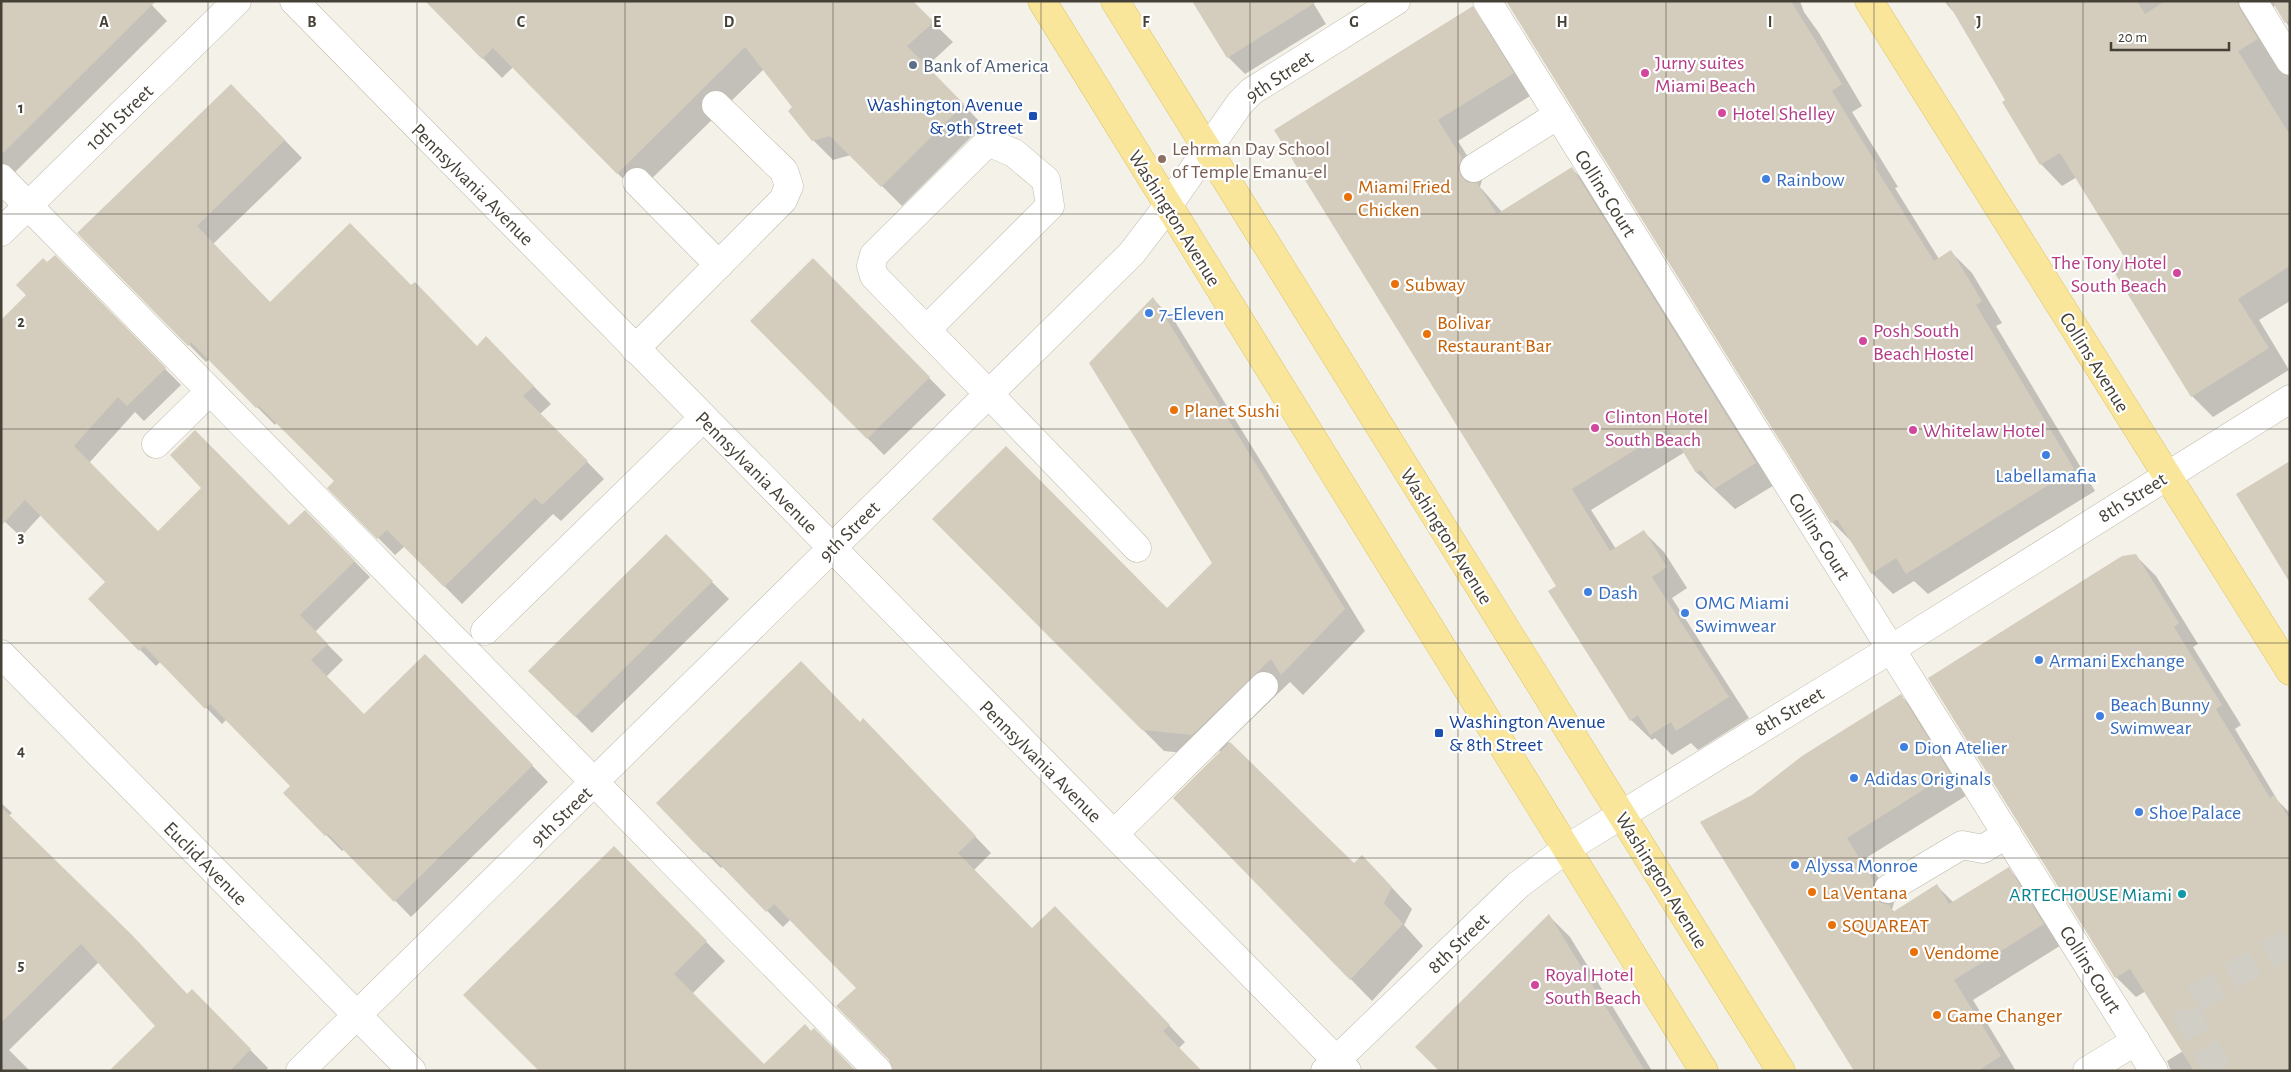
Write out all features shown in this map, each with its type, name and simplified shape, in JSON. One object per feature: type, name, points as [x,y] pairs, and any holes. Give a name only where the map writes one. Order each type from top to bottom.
[{"type":"main road","name":"Washington Avenue","points":[[1042,1],[1167,207],[1704,1071]]},
{"type":"main road","name":"Washington Avenue","points":[[1115,1],[1781,1071]]},
{"type":"main road","name":"Collins Avenue","points":[[1869,1],[2290,671]]},
{"type":"street","name":"10th Street","points":[[1,232],[237,1]]},
{"type":"street","name":"Pennsylvania Avenue","points":[[294,1],[1114,834],[1336,1067]]},
{"type":"street","name":"9th Street","points":[[300,1071],[1132,253],[1167,207],[1240,103],[1252,91],[1396,1]]},
{"type":"street","name":"Collins Court","points":[[1487,1],[2154,1071]]},
{"type":"street","points":[[2252,1],[2290,61]]},
{"type":"street","points":[[635,349],[783,200],[789,186],[784,171],[716,105]]},
{"type":"street","points":[[1474,168],[1558,116]]},
{"type":"street","points":[[926,330],[1050,206],[1046,180],[1014,153],[988,142],[874,255],[871,266],[874,276],[926,330],[989,392],[1137,548]]},
{"type":"street","points":[[1,178],[878,1071]]},
{"type":"street","points":[[637,182],[719,265]]},
{"type":"street","points":[[156,444],[210,391]]},
{"type":"street","name":"8th Street","points":[[1336,1067],[1518,885],[1566,848],[1891,649],[2290,399]]},
{"type":"street","points":[[485,631],[703,418]]},
{"type":"street","name":"Euclid Avenue","points":[[1,654],[412,1071]]},
{"type":"street","points":[[1114,834],[1264,686]]},
{"type":"street","points":[[1888,890],[1962,845],[1983,849],[2006,834]]},
{"type":"street","points":[[2087,1071],[2136,1041]]},
{"type":"building","points":[[1,1],[156,1],[1,155]]},
{"type":"building","points":[[425,1],[913,1],[934,22],[907,46],[964,104],[881,187],[830,136],[812,141],[788,111],[792,107],[745,47],[617,174],[493,48],[482,59]]},
{"type":"building","points":[[1192,1],[1318,1],[1227,58]]},
{"type":"building","points":[[1506,1],[1791,1],[1842,84],[1832,91],[1877,165],[1875,167],[1934,261],[1951,250],[1982,301],[1976,305],[2074,469],[1906,574],[1896,558],[1871,574],[1837,519],[1831,523]]},
{"type":"building","points":[[1947,1],[2137,1],[2145,14],[2165,1],[2237,1],[2258,39],[2238,51],[2290,135],[2290,266],[2238,299],[2269,348],[2191,397],[2111,267],[2125,258],[2060,153],[2040,165],[2002,102],[2005,100]]},
{"type":"building","points":[[2272,1],[2290,1],[2290,20],[2285,23]]},
{"type":"building","points":[[1473,6],[1514,73],[1438,120],[1462,158],[1458,168],[1461,176],[1467,182],[1477,183],[1497,214],[1572,167],[1756,463],[1714,489],[1701,470],[1696,473],[1669,429],[1572,489],[1610,551],[1644,530],[1667,567],[1652,577],[1729,697],[1676,731],[1671,722],[1650,735],[1638,715],[1630,721],[1548,591],[1556,586],[1274,130]]},
{"type":"building","points":[[231,84],[285,140],[197,226],[270,302],[350,223],[411,285],[415,282],[477,346],[486,336],[534,386],[523,396],[588,461],[542,505],[535,498],[444,587],[387,530],[377,539],[327,488],[334,481],[259,406],[256,408],[191,342],[188,346],[77,233]]},
{"type":"building","points":[[55,255],[166,368],[127,406],[118,397],[74,446],[158,531],[201,488],[170,455],[195,430],[289,525],[305,510],[355,561],[300,615],[328,644],[311,660],[364,714],[425,654],[533,765],[394,902],[328,834],[325,836],[283,793],[290,786],[210,704],[205,709],[144,646],[139,651],[88,599],[105,582],[25,500],[1,526],[1,320],[26,295],[16,285],[43,258],[47,262]]},
{"type":"building","points":[[813,258],[930,377],[867,439],[750,321]]},
{"type":"building","points":[[1153,297],[1345,609],[1281,675],[1271,659],[1192,735],[1142,730],[932,519],[1006,446],[1167,608],[1212,563],[1089,363]]},
{"type":"building","points":[[2290,461],[2290,583],[2236,494]]},
{"type":"building","points":[[666,534],[713,581],[575,717],[528,671]]},
{"type":"building","points":[[2136,554],[2179,623],[2174,627],[2222,705],[2216,709],[2270,798],[2274,795],[2290,819],[2290,1071],[2194,1071],[2130,969],[2115,978],[1928,678],[2122,556]]},
{"type":"building","points":[[801,661],[860,722],[863,718],[976,836],[958,853],[1032,928],[1055,906],[1170,1025],[1163,1031],[1202,1071],[893,1071],[889,1060],[836,1006],[856,988],[774,904],[766,912],[707,851],[704,853],[656,803]]},
{"type":"building","points":[[1901,694],[1950,773],[1847,838],[1874,882],[1872,890],[1875,897],[1881,903],[1889,905],[1893,912],[1937,884],[1949,904],[2009,867],[2044,924],[1954,980],[2001,1056],[1978,1071],[1854,1071],[1700,822],[1752,795],[1802,756]]},
{"type":"building","points":[[1230,742],[1354,863],[1362,855],[1392,887],[1384,903],[1403,924],[1350,980],[1173,798]]},
{"type":"building","points":[[1,807],[132,935],[187,994],[192,989],[251,1049],[230,1071],[109,1071],[155,1026],[81,944],[1,1023]]},
{"type":"building","points":[[614,846],[707,941],[674,974],[764,1064],[805,1024],[811,1031],[814,1028],[856,1071],[539,1071],[463,995]]},
{"type":"building","name":"Royal Hotel South Beach","points":[[1549,914],[1645,1071],[1439,1071],[1415,1047]]},
{"type":"tunnel","points":[[2219,1071],[2188,1018],[2187,1008],[2192,1000],[2290,942]]},
{"type":"place","name":"Bank of America","points":[[913,65]]},
{"type":"place","name":"Jurny suites Miami Beach","points":[[1645,73]]},
{"type":"place","name":"Hotel Shelley","points":[[1722,113]]},
{"type":"place","name":"Washington Avenue & 9th Street","points":[[1033,116]]},
{"type":"place","name":"Lehrman Day School of Temple Emanu-el","points":[[1162,159]]},
{"type":"place","name":"Rainbow","points":[[1766,179]]},
{"type":"place","name":"Miami Fried Chicken","points":[[1348,197]]},
{"type":"place","name":"The Tony Hotel South Beach","points":[[2177,273]]},
{"type":"place","name":"Subway","points":[[1395,284]]},
{"type":"place","name":"7-Eleven","points":[[1149,313]]},
{"type":"place","name":"Bolivar Restaurant Bar","points":[[1427,334]]},
{"type":"place","name":"Posh South Beach Hostel","points":[[1863,341]]},
{"type":"place","name":"Planet Sushi","points":[[1174,410]]},
{"type":"place","name":"Clinton Hotel South Beach","points":[[1595,428]]},
{"type":"place","name":"Whitelaw Hotel","points":[[1913,430]]},
{"type":"place","name":"Labellamafia","points":[[2046,455]]},
{"type":"place","name":"Dash","points":[[1588,592]]},
{"type":"place","name":"OMG Miami Swimwear","points":[[1685,613]]},
{"type":"place","name":"Armani Exchange","points":[[2039,660]]},
{"type":"place","name":"Beach Bunny Swimwear","points":[[2100,716]]},
{"type":"place","name":"Washington Avenue & 8th Street","points":[[1439,733]]},
{"type":"place","name":"Dion Atelier","points":[[1904,747]]},
{"type":"place","name":"Adidas Originals","points":[[1854,778]]},
{"type":"place","name":"Shoe Palace","points":[[2139,812]]},
{"type":"place","name":"Alyssa Monroe","points":[[1795,865]]},
{"type":"place","name":"La Ventana","points":[[1812,892]]},
{"type":"place","name":"ARTECHOUSE Miami","points":[[2182,894]]},
{"type":"place","name":"SQUAREAT","points":[[1832,925]]},
{"type":"place","name":"Vendome","points":[[1914,952]]},
{"type":"place","name":"Royal Hotel South Beach","points":[[1535,985]]},
{"type":"place","name":"Game Changer","points":[[1937,1015]]}]
